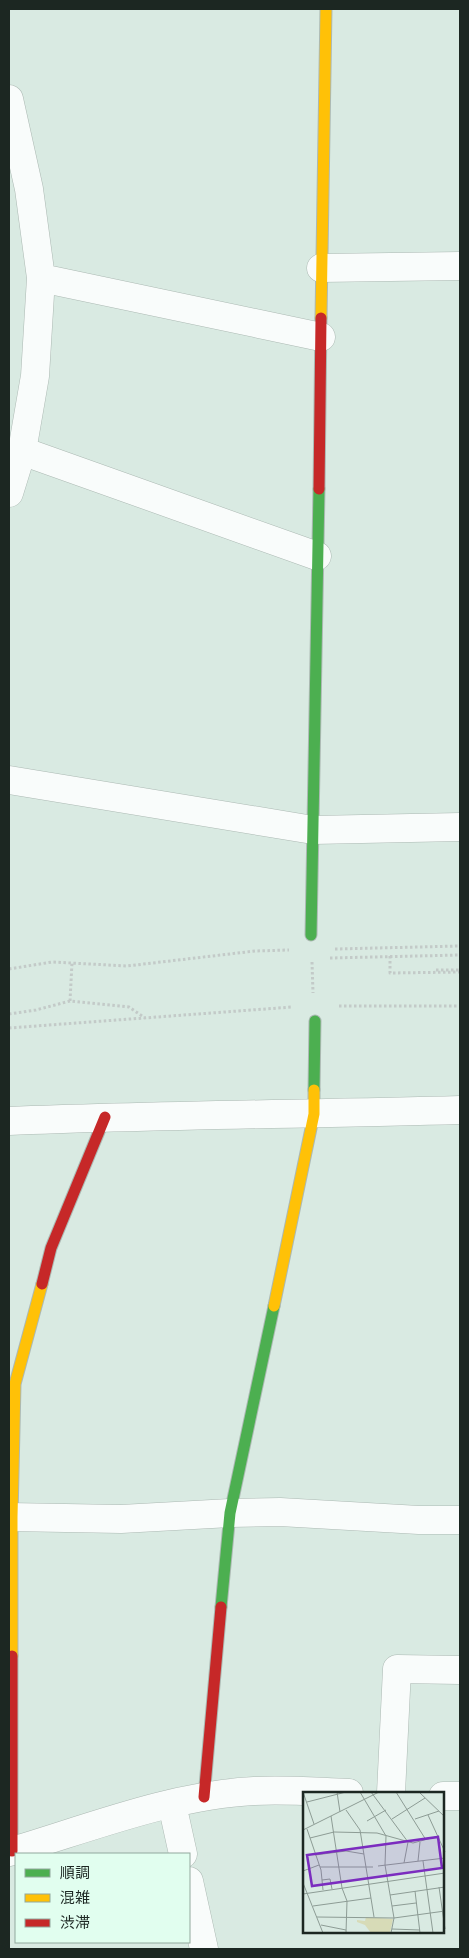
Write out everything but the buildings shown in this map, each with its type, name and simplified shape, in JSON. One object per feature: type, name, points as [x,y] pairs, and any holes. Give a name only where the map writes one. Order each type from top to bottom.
[{"type":"street","points":[[311,935],[326,9]]},
{"type":"street","points":[[9,99],[18,181],[41,278],[35,376],[15,454],[9,493]]},
{"type":"street","points":[[321,268],[460,266]]},
{"type":"street","points":[[41,278],[321,337]]},
{"type":"street","points":[[15,454],[317,556]]},
{"type":"street","points":[[9,780],[313,830],[460,827]]},
{"type":"street","points":[[204,1797],[230,1513],[314,1114],[314,1021]]},
{"type":"street","points":[[9,1121],[105,1117],[460,1110]]},
{"type":"street","points":[[105,1117],[51,1248],[15,1384],[10,1517],[10,1851],[172,1804],[204,1797],[254,1791],[303,1792]]},
{"type":"street","points":[[10,1517],[121,1519],[280,1512],[419,1520],[460,1520]]},
{"type":"street","points":[[392,1792],[397,1669],[460,1670]]},
{"type":"street","points":[[444,1796],[460,1796]]},
{"type":"street","points":[[172,1804],[183,1853]]},
{"type":"street","points":[[190,1886],[204,1949]]},
{"type":"path","points":[[311,935],[314,1021]]},
{"type":"path","points":[[9,969],[52,962],[127,966],[255,951],[460,946]]},
{"type":"path","points":[[330,958],[460,955]]},
{"type":"path","points":[[390,956],[390,973],[460,971]]},
{"type":"path","points":[[70,1001],[72,963]]},
{"type":"path","points":[[394,971],[460,971]]},
{"type":"path","points":[[9,1014],[36,1010],[70,1001],[129,1007],[144,1018]]},
{"type":"path","points":[[9,1028],[313,1006],[460,1006]]},
{"type":"traffic: fast","points":[[311,935],[319,489]]},
{"type":"traffic: fast","points":[[314,1090],[315,1021]]},
{"type":"traffic: fast","points":[[221,1607],[230,1513],[274,1306]]},
{"type":"traffic: slow","points":[[321,318],[326,9]]},
{"type":"traffic: slow","points":[[274,1306],[314,1114],[314,1090]]},
{"type":"traffic: slow","points":[[12,1656],[12,1517],[15,1384],[42,1284]]},
{"type":"traffic: jam","points":[[319,489],[321,318]]},
{"type":"traffic: jam","points":[[42,1284],[51,1248],[105,1117]]},
{"type":"traffic: jam","points":[[204,1797],[221,1607]]},
{"type":"traffic: jam","points":[[12,1656],[12,1851]]}]
